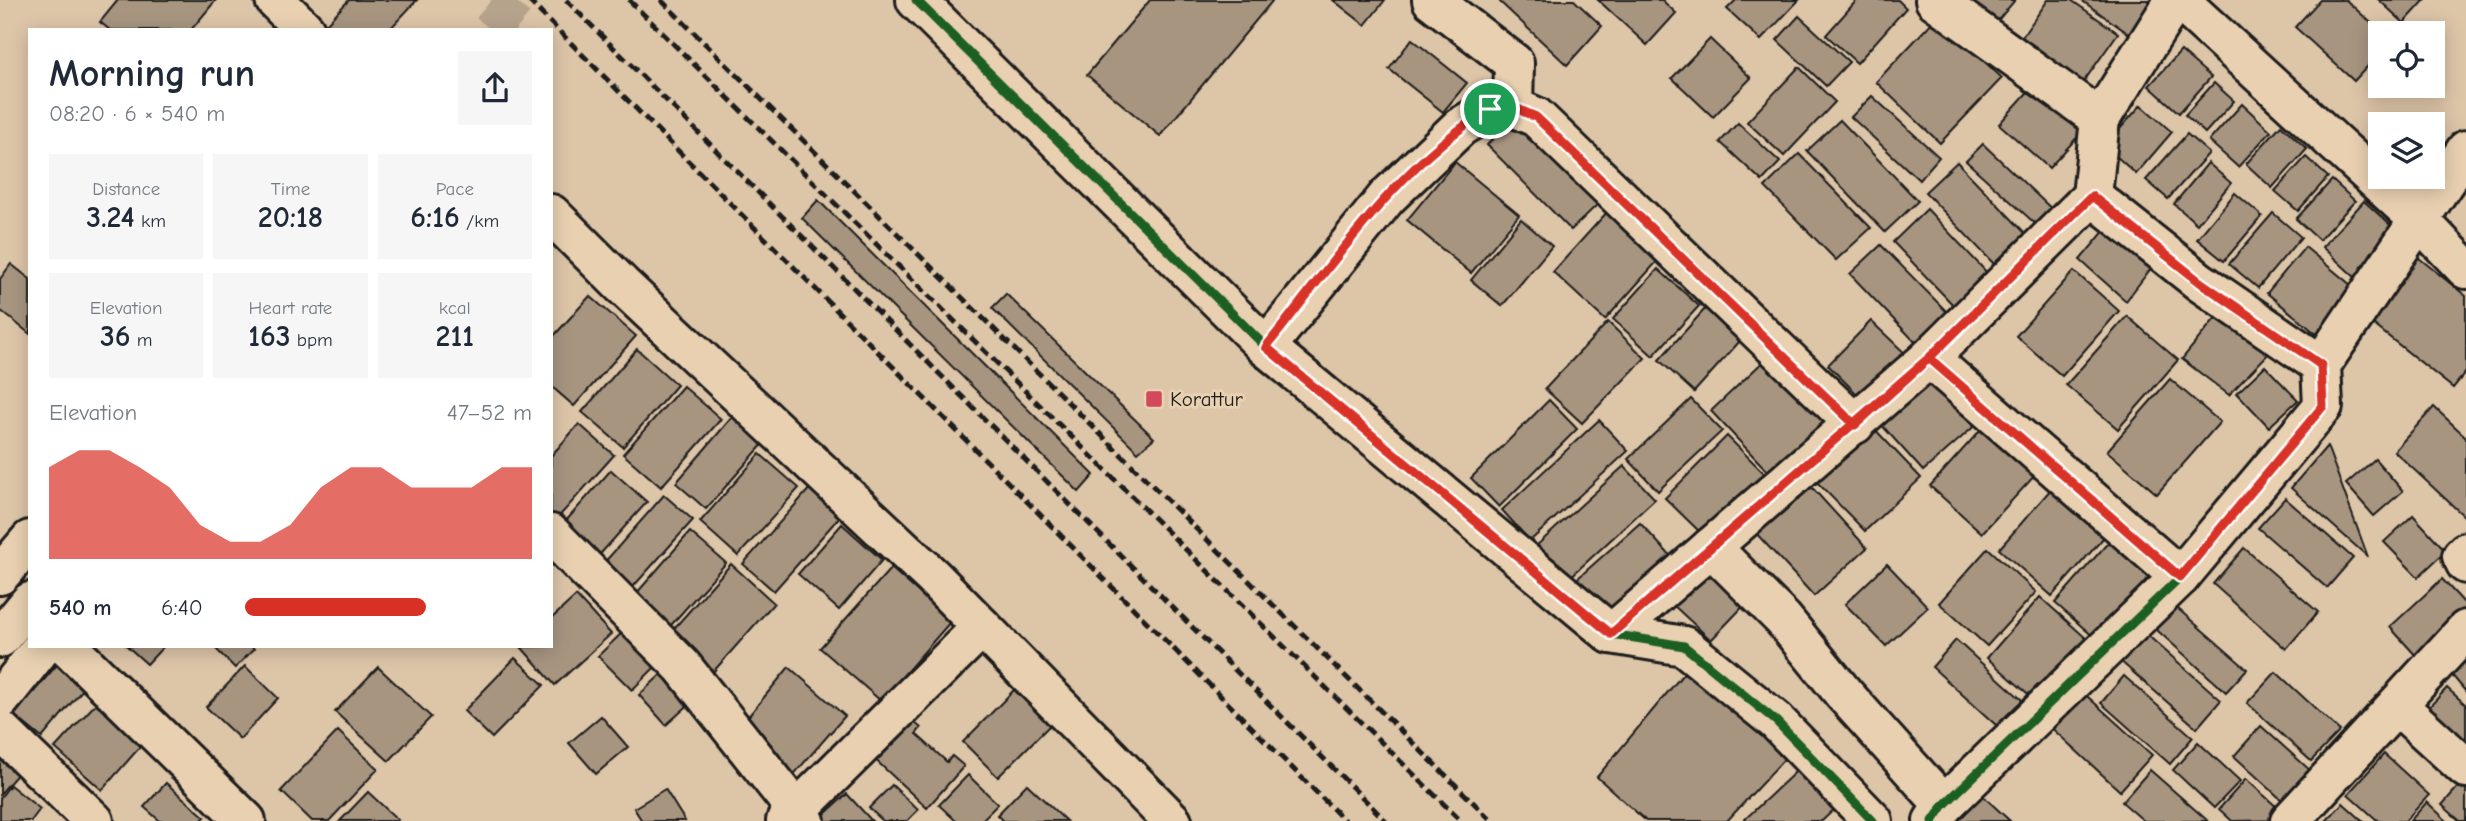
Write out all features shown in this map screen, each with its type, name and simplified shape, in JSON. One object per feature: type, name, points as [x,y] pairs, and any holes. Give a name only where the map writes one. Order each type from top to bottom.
[{"type":"street","points":[[275,0],[303,28]]},
{"type":"street","points":[[916,0],[1266,347],[1611,634],[1684,646],[1776,721],[1873,821]]},
{"type":"street","points":[[1432,0],[1514,63],[1513,107]]},
{"type":"street","points":[[1935,0],[2101,119]]},
{"type":"street","points":[[1611,634],[1929,358],[2092,196],[2101,119],[2177,0],[2419,220],[2466,268]]},
{"type":"street","points":[[1266,347],[1387,197],[1460,127],[1490,109],[1513,107],[1536,117],[1855,425]]},
{"type":"street","points":[[1711,547],[1783,619],[1938,813],[2180,577],[2323,406],[2321,365],[2466,150]]},
{"type":"street","points":[[2092,196],[2200,282],[2321,365]]},
{"type":"street","points":[[553,216],[982,626],[1172,821]]},
{"type":"street","points":[[1929,358],[2180,577]]},
{"type":"street","points":[[553,536],[682,666],[795,817],[982,626]]},
{"type":"street","points":[[0,575],[28,542]]},
{"type":"street","points":[[2466,552],[2462,556],[2466,564]]},
{"type":"street","points":[[0,638],[28,604]]},
{"type":"street","points":[[2290,821],[2466,631]]},
{"type":"street","points":[[0,700],[41,648]]},
{"type":"street","points":[[69,648],[246,821]]},
{"type":"street","points":[[2397,705],[2466,768]]},
{"type":"street","points":[[0,730],[94,821]]},
{"type":"building","points":[[118,0],[216,0],[193,28],[108,28],[100,22]]},
{"type":"building","points":[[349,0],[417,0],[391,28],[328,28],[325,25]]},
{"type":"building","points":[[1150,0],[1273,0],[1160,136],[1087,75]]},
{"type":"building","points":[[1333,0],[1385,0],[1365,25]]},
{"type":"building","points":[[1574,0],[1602,26],[1567,65],[1500,2]]},
{"type":"building","points":[[1598,0],[1662,0],[1676,13],[1647,45]]},
{"type":"building","points":[[1736,0],[1799,0],[1761,40],[1727,9]]},
{"type":"building","points":[[1857,0],[1898,0],[1906,8],[1857,63],[1826,35]]},
{"type":"building","points":[[1968,0],[2015,0],[1990,30]]},
{"type":"building","points":[[2048,0],[2071,0],[2118,33],[2077,91],[2015,47]]},
{"type":"building","points":[[2081,0],[2158,0],[2132,36]]},
{"type":"building","points":[[2320,0],[2346,0],[2369,21],[2368,66],[2354,81],[2295,27]]},
{"type":"building","points":[[2379,0],[2425,0],[2406,21],[2402,21]]},
{"type":"building","points":[[1799,16],[1849,62],[1826,86],[1777,40]]},
{"type":"building","points":[[1937,17],[2002,78],[1940,143],[1876,82]]},
{"type":"building","points":[[1412,39],[1467,83],[1443,112],[1389,69]]},
{"type":"building","points":[[1710,39],[1751,78],[1713,117],[1672,78]]},
{"type":"building","points":[[2181,51],[2211,77],[2179,113],[2149,86]]},
{"type":"building","points":[[1799,67],[1835,102],[1784,156],[1747,122]]},
{"type":"building","points":[[2214,83],[2234,101],[2205,133],[2185,115]]},
{"type":"building","points":[[2034,85],[2084,130],[2049,168],[1999,124]]},
{"type":"building","points":[[1872,96],[1939,157],[1919,180],[1851,117]]},
{"type":"building","points":[[2242,104],[2271,131],[2238,167],[2209,141]]},
{"type":"building","points":[[2141,105],[2172,132],[2136,174],[2105,146]]},
{"type":"building","points":[[1516,115],[1601,201],[1571,230],[1487,145]]},
{"type":"building","points":[[1840,120],[1918,201],[1885,232],[1807,151]]},
{"type":"building","points":[[1738,123],[1780,162],[1762,181],[1720,142]]},
{"type":"building","points":[[2281,125],[2307,149],[2272,188],[2246,164]]},
{"type":"building","points":[[2187,134],[2209,153],[2168,199],[2146,180]]},
{"type":"building","points":[[1983,144],[2057,214],[2040,228],[1966,161]]},
{"type":"building","points":[[1799,154],[1871,228],[1836,260],[1765,187]]},
{"type":"building","points":[[2306,157],[2328,177],[2298,211],[2275,191]]},
{"type":"building","points":[[1455,162],[1519,215],[1471,273],[1407,220]]},
{"type":"building","points":[[1957,162],[2026,234],[1994,264],[1925,192]]},
{"type":"building","points":[[2208,163],[2231,183],[2197,224],[2174,204]]},
{"type":"building","points":[[2332,180],[2355,201],[2319,240],[2296,219]]},
{"type":"building","points":[[2235,193],[2262,216],[2224,261],[2197,239]]},
{"type":"building","points":[[818,200],[1094,475],[1079,492],[802,218]]},
{"type":"building","points":[[2364,201],[2399,233],[2357,279],[2322,247]]},
{"type":"building","points":[[1927,209],[1992,278],[1958,310],[1893,242]]},
{"type":"building","points":[[1609,210],[1661,257],[1605,320],[1553,272]]},
{"type":"building","points":[[2273,213],[2301,237],[2258,288],[2229,264]]},
{"type":"building","points":[[1521,219],[1552,246],[1502,306],[1471,280]]},
{"type":"building","points":[[2110,224],[2158,259],[2126,301],[2080,260]]},
{"type":"building","points":[[1881,245],[1950,315],[1920,347],[1850,274]]},
{"type":"building","points":[[2305,247],[2358,291],[2320,337],[2267,293]]},
{"type":"building","points":[[2414,254],[2466,296],[2466,372],[2453,388],[2363,316]]},
{"type":"building","points":[[11,264],[28,277],[28,332],[0,310],[0,279]]},
{"type":"building","points":[[1658,269],[1699,306],[1653,356],[1613,319]]},
{"type":"building","points":[[2074,271],[2119,311],[2062,376],[2016,336]]},
{"type":"building","points":[[1006,294],[1154,438],[1138,452],[992,308]]},
{"type":"building","points":[[590,296],[636,336],[574,406],[553,388],[553,337]]},
{"type":"building","points":[[1714,299],[1749,331],[1694,392],[1659,360]]},
{"type":"building","points":[[2222,310],[2270,352],[2229,395],[2182,359]]},
{"type":"building","points":[[2127,316],[2178,360],[2118,429],[2066,385]]},
{"type":"building","points":[[1871,321],[1912,360],[1868,405],[1828,365]]},
{"type":"building","points":[[1608,322],[1645,358],[1582,423],[1545,389]]},
{"type":"building","points":[[637,349],[677,385],[623,447],[582,412]]},
{"type":"building","points":[[1769,356],[1830,421],[1772,476],[1711,411]]},
{"type":"building","points":[[2265,366],[2298,400],[2269,427],[2237,393]]},
{"type":"building","points":[[1934,375],[1977,424],[1923,471],[1879,422]]},
{"type":"building","points":[[2170,379],[2220,422],[2157,494],[2107,451]]},
{"type":"building","points":[[683,386],[721,419],[661,487],[623,454]]},
{"type":"building","points":[[1691,399],[1722,431],[1658,491],[1628,459]]},
{"type":"building","points":[[1549,400],[1577,429],[1499,507],[1471,478]]},
{"type":"building","points":[[2434,407],[2466,437],[2466,518],[2394,451]]},
{"type":"building","points":[[733,416],[764,443],[706,509],[676,483]]},
{"type":"building","points":[[1599,420],[1628,451],[1530,541],[1502,510]]},
{"type":"building","points":[[1869,423],[1921,478],[1865,531],[1812,477]]},
{"type":"building","points":[[579,424],[614,455],[555,521],[553,520],[553,454]]},
{"type":"building","points":[[1985,425],[2037,473],[1982,533],[1930,486]]},
{"type":"building","points":[[1727,436],[1766,475],[1704,536],[1665,498]]},
{"type":"building","points":[[2327,446],[2368,557],[2291,488]]},
{"type":"building","points":[[760,454],[799,488],[738,556],[700,522]]},
{"type":"building","points":[[2375,459],[2403,491],[2374,516],[2346,484]]},
{"type":"building","points":[[1624,466],[1655,499],[1566,581],[1535,547]]},
{"type":"building","points":[[611,470],[647,502],[593,562],[557,531]]},
{"type":"building","points":[[2058,481],[2112,528],[2052,596],[1999,549]]},
{"type":"building","points":[[1807,482],[1867,548],[1814,596],[1754,531]]},
{"type":"building","points":[[811,487],[842,514],[774,591],[743,564]]},
{"type":"building","points":[[664,495],[693,520],[631,589],[603,564]]},
{"type":"building","points":[[2285,498],[2353,558],[2327,588],[2258,528]]},
{"type":"building","points":[[2413,515],[2446,551],[2418,577],[2384,542]]},
{"type":"building","points":[[1640,523],[1676,562],[1604,626],[1569,586]]},
{"type":"building","points":[[842,524],[882,560],[839,610],[798,574]]},
{"type":"building","points":[[690,532],[726,563],[664,633],[629,602]]},
{"type":"building","points":[[2113,537],[2153,572],[2095,638],[2055,603]]},
{"type":"building","points":[[1988,548],[2036,592],[1987,646],[1939,603]]},
{"type":"building","points":[[2244,548],[2318,612],[2286,649],[2213,584]]},
{"type":"building","points":[[1713,559],[1753,596],[1711,640],[1672,604]]},
{"type":"building","points":[[731,564],[774,603],[713,672],[669,634]]},
{"type":"building","points":[[1887,564],[1928,607],[1886,646],[1845,604]]},
{"type":"building","points":[[891,568],[951,621],[881,701],[820,648]]},
{"type":"building","points":[[2442,579],[2466,605],[2466,613],[2417,657],[2390,627]]},
{"type":"building","points":[[576,596],[611,634],[555,685],[522,648],[553,648],[553,617]]},
{"type":"building","points":[[2040,597],[2087,639],[2034,699],[1987,658]]},
{"type":"building","points":[[2169,601],[2247,669],[2226,692],[2149,623]]},
{"type":"building","points":[[2136,625],[2221,700],[2197,728],[2111,653]]},
{"type":"building","points":[[628,627],[661,661],[632,690],[598,656]]},
{"type":"building","points":[[1956,640],[2031,708],[2007,735],[1932,667]]},
{"type":"building","points":[[129,648],[162,648],[147,664]]},
{"type":"building","points":[[215,648],[254,649],[235,668]]},
{"type":"building","points":[[2466,651],[2466,692],[2446,668]]},
{"type":"building","points":[[515,658],[544,685],[492,738],[464,711]]},
{"type":"building","points":[[61,660],[89,682],[42,738],[14,715]]},
{"type":"building","points":[[245,666],[278,698],[240,739],[206,707]]},
{"type":"building","points":[[378,667],[431,717],[389,761],[335,712]]},
{"type":"building","points":[[789,667],[845,716],[789,780],[742,724]]},
{"type":"building","points":[[1688,668],[1786,757],[1727,821],[1646,821],[1597,777]]},
{"type":"building","points":[[666,670],[694,700],[666,725],[639,695]]},
{"type":"building","points":[[2276,672],[2340,731],[2311,761],[2247,703]]},
{"type":"building","points":[[2124,676],[2193,737],[2170,764],[2101,703]]},
{"type":"building","points":[[2077,687],[2152,755],[2120,791],[2045,722]]},
{"type":"building","points":[[1016,688],[1052,723],[998,777],[963,742]]},
{"type":"building","points":[[2447,688],[2466,705],[2466,762],[2418,719]]},
{"type":"building","points":[[101,698],[147,739],[102,790],[55,748]]},
{"type":"building","points":[[601,716],[628,747],[596,774],[569,743]]},
{"type":"building","points":[[907,716],[921,728],[916,734],[947,762],[952,756],[964,766],[927,808],[867,752]]},
{"type":"building","points":[[2261,726],[2312,772],[2284,802],[2234,756]]},
{"type":"building","points":[[338,731],[378,769],[329,821],[312,821],[281,791]]},
{"type":"building","points":[[2198,742],[2240,781],[2214,808],[2173,770]]},
{"type":"building","points":[[2384,754],[2429,795],[2405,821],[2378,821],[2348,794]]},
{"type":"building","points":[[0,760],[21,770],[0,794]]},
{"type":"building","points":[[1806,762],[1843,801],[1822,821],[1743,821]]},
{"type":"building","points":[[2150,770],[2208,821],[2144,821],[2122,802]]},
{"type":"building","points":[[968,775],[998,804],[981,821],[956,821],[939,805]]},
{"type":"building","points":[[2466,778],[2466,821],[2460,821],[2442,805]]},
{"type":"building","points":[[2246,779],[2291,820],[2232,821],[2219,809]]},
{"type":"building","points":[[166,783],[205,817],[201,821],[160,821],[144,807]]},
{"type":"building","points":[[1027,784],[1066,821],[1003,821],[997,815]]},
{"type":"building","points":[[10,785],[40,809],[31,821],[0,821],[0,798]]},
{"type":"building","points":[[892,785],[918,810],[907,821],[883,821],[869,808]]},
{"type":"building","points":[[665,789],[685,821],[642,821],[634,808]]},
{"type":"building","points":[[368,792],[398,820],[340,821]]},
{"type":"building","points":[[847,794],[872,821],[817,821]]},
{"type":"building","points":[[1982,795],[2010,821],[1958,821]]},
{"type":"building","points":[[2427,802],[2447,821],[2410,821]]},
{"type":"building","points":[[2343,803],[2363,821],[2326,821]]},
{"type":"tunnel","points":[[493,28],[516,0]]},
{"type":"railway","points":[[528,0],[1345,821]]},
{"type":"railway","points":[[566,0],[1386,821]]},
{"type":"railway","points":[[629,0],[1461,821]]},
{"type":"railway","points":[[661,0],[1492,821]]},
{"type":"cycle path","points":[[916,0],[1266,347],[1611,634],[1684,646],[1776,721],[1873,821]]},
{"type":"cycle path","points":[[1933,821],[1944,805],[2180,577],[2323,406],[2321,365],[2200,282],[2092,196]]},
{"type":"place","name":"Korattur","points":[[1154,399]]},
{"type":"route","points":[[1490,109],[1460,127],[1387,197],[1266,347],[1611,634],[1855,425],[1929,358],[2180,577],[2323,406],[2321,365],[2200,282],[2092,196],[1929,358],[1855,425],[1536,117],[1513,107],[1490,109]]}]
